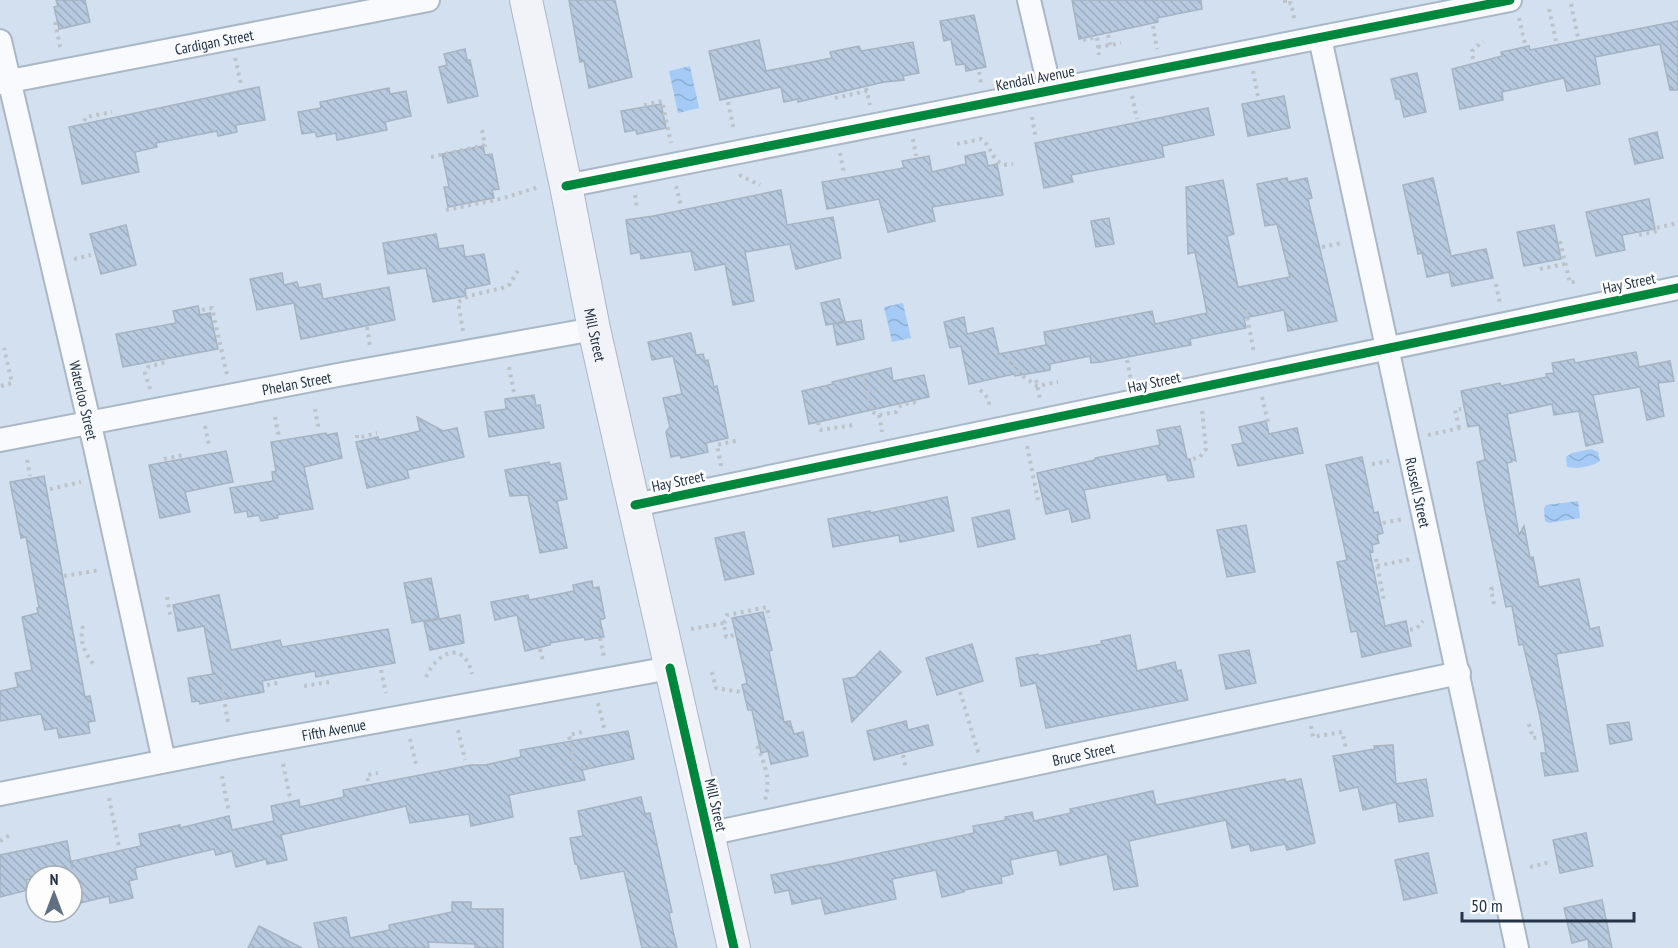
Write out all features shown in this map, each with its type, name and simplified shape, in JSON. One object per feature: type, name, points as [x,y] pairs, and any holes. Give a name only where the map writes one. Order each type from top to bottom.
[{"type":"main road","name":"Mill Street","points":[[526,0],[553,186],[594,328],[734,948]]},
{"type":"street","name":"Cardigan Street","points":[[5,82],[428,0]]},
{"type":"street","points":[[1029,0],[1050,90]]},
{"type":"street","name":"Kendall Avenue","points":[[553,186],[1320,38],[1514,7]]},
{"type":"street","name":"Russell Street","points":[[1320,38],[1386,350],[1459,674],[1516,948]]},
{"type":"street","name":"Waterloo Street","points":[[0,41],[5,82],[89,423],[164,761]]},
{"type":"street","name":"Hay Street","points":[[635,505],[1678,288]]},
{"type":"street","name":"Phelan Street","points":[[0,440],[594,328]]},
{"type":"street","name":"Fifth Avenue","points":[[0,794],[164,761],[670,668]]},
{"type":"street","name":"Bruce Street","points":[[708,834],[1459,674]]},
{"type":"path","points":[[1571,4],[1578,37]]},
{"type":"path","points":[[1514,7],[1525,44]]},
{"type":"path","points":[[1549,9],[1556,41]]},
{"type":"path","points":[[1108,35],[1110,45]]},
{"type":"path","points":[[1083,40],[1097,37],[1100,55]]},
{"type":"path","points":[[1473,59],[1472,51],[1483,41]]},
{"type":"path","points":[[1098,47],[1121,43]]},
{"type":"path","points":[[234,54],[241,84]]},
{"type":"path","points":[[1253,68],[1258,97]]},
{"type":"path","points":[[835,98],[867,89],[871,110]]},
{"type":"path","points":[[1131,91],[1137,118]]},
{"type":"path","points":[[644,105],[662,101],[672,150]]},
{"type":"path","points":[[728,102],[735,137]]},
{"type":"path","points":[[1030,111],[1036,139]]},
{"type":"path","points":[[84,121],[86,117],[112,112]]},
{"type":"path","points":[[431,157],[485,145],[482,130]]},
{"type":"path","points":[[979,130],[981,139],[988,145],[992,158],[1003,165],[1013,164]]},
{"type":"path","points":[[912,135],[916,156]]},
{"type":"path","points":[[957,144],[981,139]]},
{"type":"path","points":[[839,149],[844,173]]},
{"type":"path","points":[[740,169],[741,176],[760,185]]},
{"type":"path","points":[[675,182],[681,206]]},
{"type":"path","points":[[446,210],[553,186]]},
{"type":"path","points":[[634,190],[637,209]]},
{"type":"path","points":[[1639,235],[1678,223]]},
{"type":"path","points":[[1560,241],[1570,283],[1577,281]]},
{"type":"path","points":[[1322,247],[1348,242]]},
{"type":"path","points":[[1539,269],[1565,264]]},
{"type":"path","points":[[463,334],[458,302],[469,296],[506,287],[520,267]]},
{"type":"path","points":[[202,310],[212,308],[228,378]]},
{"type":"path","points":[[1246,310],[1256,363]]},
{"type":"path","points":[[367,327],[371,350]]},
{"type":"path","points":[[1,386],[12,384],[4,348]]},
{"type":"path","points":[[150,390],[145,373],[148,367],[166,362],[164,350]]},
{"type":"path","points":[[214,355],[222,354]]},
{"type":"path","points":[[1008,359],[1024,377],[1037,386],[1058,382]]},
{"type":"path","points":[[507,360],[514,393]]},
{"type":"path","points":[[1127,360],[1133,388]]},
{"type":"path","points":[[864,376],[872,412],[879,415],[896,412],[901,405],[918,402]]},
{"type":"path","points":[[1036,380],[1042,407]]},
{"type":"path","points":[[1193,459],[1200,457],[1206,449],[1204,417],[1198,388]]},
{"type":"path","points":[[980,390],[988,398],[992,417]]},
{"type":"path","points":[[315,409],[319,430]]},
{"type":"path","points":[[1459,429],[1455,410],[1461,409]]},
{"type":"path","points":[[879,415],[884,439]]},
{"type":"path","points":[[275,417],[279,437]]},
{"type":"path","points":[[818,422],[821,430],[854,425]]},
{"type":"path","points":[[1023,425],[1038,500]]},
{"type":"path","points":[[205,426],[209,445]]},
{"type":"path","points":[[1420,437],[1465,427]]},
{"type":"path","points":[[357,435],[357,438],[377,434]]},
{"type":"path","points":[[723,473],[717,445],[740,440]]},
{"type":"path","points":[[164,459],[183,455]]},
{"type":"path","points":[[27,460],[30,476]]},
{"type":"path","points":[[1372,464],[1394,460]]},
{"type":"path","points":[[50,489],[82,482]]},
{"type":"path","points":[[1383,523],[1407,518]]},
{"type":"path","points":[[1377,566],[1416,558]]},
{"type":"path","points":[[1376,559],[1384,601]]},
{"type":"path","points":[[64,576],[102,569]]},
{"type":"path","points":[[1494,604],[1491,589],[1498,587]]},
{"type":"path","points":[[167,597],[171,619]]},
{"type":"path","points":[[734,635],[726,637],[724,623],[727,615],[767,607],[769,618]]},
{"type":"path","points":[[1410,630],[1417,628],[1428,615]]},
{"type":"path","points":[[691,629],[724,623]]},
{"type":"path","points":[[83,626],[81,641],[94,665]]},
{"type":"path","points":[[600,638],[604,658]]},
{"type":"path","points":[[540,649],[543,661]]},
{"type":"path","points":[[426,677],[439,658],[455,652],[463,655],[469,662],[472,674]]},
{"type":"path","points":[[381,670],[386,693]]},
{"type":"path","points":[[712,672],[716,688],[741,692]]},
{"type":"path","points":[[220,682],[228,722]]},
{"type":"path","points":[[267,685],[281,682]]},
{"type":"path","points":[[304,686],[329,682]]},
{"type":"path","points":[[960,692],[981,759]]},
{"type":"path","points":[[597,701],[604,732]]},
{"type":"path","points":[[1529,724],[1533,738],[1540,736]]},
{"type":"path","points":[[458,730],[465,760]]},
{"type":"path","points":[[582,732],[569,735],[576,768],[594,765]]},
{"type":"path","points":[[1313,736],[1342,732],[1346,748]]},
{"type":"path","points":[[410,739],[417,768]]},
{"type":"path","points":[[757,746],[767,776],[768,787],[764,803]]},
{"type":"path","points":[[903,755],[907,774]]},
{"type":"path","points":[[283,764],[290,796]]},
{"type":"path","points":[[368,781],[367,775],[378,773]]},
{"type":"path","points":[[222,776],[229,813]]},
{"type":"path","points":[[109,798],[118,847]]},
{"type":"path","points":[[0,841],[10,835]]},
{"type":"path","points":[[1530,867],[1550,862]]},
{"type":"water","points":[[690,66],[699,108],[678,113],[669,71]]},
{"type":"water","points":[[903,303],[911,338],[892,342],[884,307]]},
{"type":"water","points":[[1591,449],[1598,452],[1600,461],[1584,467],[1567,467],[1566,457],[1572,453]]},
{"type":"water","points":[[1578,501],[1580,518],[1549,523],[1545,521],[1546,505]]},
{"type":"building","points":[[56,0],[85,0],[90,22],[59,29],[54,7],[58,6]]},
{"type":"building","points":[[569,0],[615,0],[632,77],[589,88],[584,61],[580,62]]},
{"type":"building","points":[[1072,0],[1201,0],[1202,9],[1157,18],[1158,22],[1079,39]]},
{"type":"building","points":[[974,15],[986,67],[966,71],[965,64],[956,65],[951,39],[944,41],[940,21]]},
{"type":"building","points":[[1678,21],[1678,90],[1670,90],[1660,44],[1595,57],[1600,84],[1567,91],[1564,78],[1502,92],[1503,100],[1460,109],[1452,69],[1502,56],[1501,52],[1529,46],[1530,50]]},
{"type":"building","points":[[759,40],[766,71],[832,58],[830,52],[859,46],[861,51],[913,42],[919,73],[903,76],[904,80],[884,82],[798,102],[798,99],[784,102],[781,87],[720,100],[709,51]]},
{"type":"building","points":[[465,49],[467,60],[470,60],[478,96],[448,103],[439,67],[447,65],[444,54]]},
{"type":"building","points":[[1417,73],[1426,112],[1404,117],[1400,99],[1396,99],[1391,79]]},
{"type":"building","points":[[259,87],[265,120],[236,125],[237,132],[218,136],[217,131],[156,143],[157,147],[135,152],[139,172],[82,184],[69,127]]},
{"type":"building","points":[[389,88],[390,94],[406,91],[411,116],[385,122],[387,130],[337,140],[336,133],[317,137],[315,132],[302,134],[298,112],[321,108],[320,102]]},
{"type":"building","points":[[1284,96],[1290,128],[1248,136],[1242,104]]},
{"type":"building","points":[[661,104],[666,128],[637,134],[636,130],[625,132],[621,111]]},
{"type":"building","points":[[1208,108],[1214,135],[1162,146],[1164,157],[1071,175],[1073,182],[1044,188],[1035,143]]},
{"type":"building","points":[[1657,132],[1663,158],[1635,164],[1629,139]]},
{"type":"building","points":[[483,146],[485,155],[492,154],[499,189],[492,190],[494,198],[448,207],[444,187],[449,187],[442,154]]},
{"type":"building","points":[[985,152],[988,166],[997,164],[1003,195],[932,207],[935,221],[888,232],[879,199],[827,209],[822,182],[904,168],[902,161],[929,156],[932,172],[966,164],[965,156]]},
{"type":"building","points":[[1287,178],[1288,182],[1307,178],[1312,198],[1308,199],[1337,321],[1288,331],[1284,310],[1244,318],[1246,328],[1190,339],[1191,345],[1101,362],[1091,363],[1090,356],[1050,364],[1050,370],[1015,376],[1014,374],[969,384],[961,346],[950,348],[944,322],[964,317],[967,334],[993,328],[999,354],[1046,345],[1044,332],[1152,311],[1155,324],[1207,313],[1195,252],[1188,254],[1186,187],[1223,180],[1234,234],[1227,236],[1238,287],[1290,277],[1277,224],[1265,226],[1257,184]]},
{"type":"building","points":[[1433,178],[1451,256],[1486,249],[1493,278],[1452,286],[1449,272],[1427,277],[1422,253],[1418,254],[1403,185]]},
{"type":"building","points":[[781,190],[787,225],[833,217],[841,258],[796,269],[790,244],[745,252],[754,301],[733,305],[725,264],[695,270],[691,251],[641,259],[640,252],[631,254],[626,220]]},
{"type":"building","points":[[1649,199],[1655,229],[1622,235],[1625,250],[1596,256],[1586,212]]},
{"type":"building","points":[[1109,218],[1114,244],[1096,247],[1091,221]]},
{"type":"building","points":[[126,225],[136,265],[101,274],[90,234]]},
{"type":"building","points":[[1554,225],[1561,259],[1524,266],[1517,232]]},
{"type":"building","points":[[436,234],[439,249],[463,245],[465,257],[484,254],[490,284],[465,289],[466,296],[433,302],[426,268],[388,274],[383,243]]},
{"type":"building","points":[[282,273],[284,285],[297,282],[299,288],[320,284],[323,299],[389,287],[395,320],[301,339],[294,303],[257,310],[250,279]]},
{"type":"building","points":[[839,299],[845,321],[826,325],[821,303]]},
{"type":"building","points":[[198,306],[200,315],[210,313],[218,349],[123,367],[116,334],[176,323],[173,311]]},
{"type":"building","points":[[861,320],[864,339],[837,345],[833,324]]},
{"type":"building","points":[[691,333],[696,355],[703,354],[705,361],[708,360],[714,387],[717,386],[728,438],[706,443],[708,452],[681,458],[680,455],[671,457],[666,432],[670,427],[663,398],[682,394],[673,356],[652,360],[648,342]]},
{"type":"building","points":[[1636,352],[1639,367],[1670,361],[1674,381],[1658,383],[1664,416],[1647,420],[1640,387],[1593,395],[1603,442],[1586,446],[1579,411],[1554,415],[1552,404],[1507,414],[1516,461],[1511,459],[1512,462],[1507,463],[1519,535],[1524,526],[1530,558],[1533,557],[1539,587],[1579,579],[1590,629],[1599,627],[1603,646],[1556,654],[1578,771],[1545,776],[1541,753],[1546,753],[1540,717],[1523,644],[1519,645],[1512,606],[1506,607],[1485,509],[1477,462],[1485,460],[1479,425],[1468,427],[1461,391],[1547,377],[1546,374],[1554,373],[1552,363],[1574,359],[1575,363]]},
{"type":"building","points":[[891,368],[893,381],[924,375],[929,397],[809,424],[802,391]]},
{"type":"building","points":[[534,395],[536,406],[540,405],[544,428],[489,437],[485,412],[506,409],[505,399]]},
{"type":"building","points":[[417,417],[443,431],[457,428],[464,457],[407,470],[409,478],[367,488],[356,442],[378,437],[379,440],[420,431]]},
{"type":"building","points":[[1266,421],[1269,434],[1297,428],[1303,453],[1238,466],[1232,445],[1243,443],[1239,427]]},
{"type":"building","points":[[1180,426],[1187,459],[1190,459],[1194,477],[1168,481],[1166,474],[1084,490],[1090,518],[1072,522],[1069,509],[1046,514],[1037,473],[1160,445],[1157,430]]},
{"type":"building","points":[[326,433],[327,435],[337,433],[342,458],[304,467],[313,509],[277,515],[278,518],[261,521],[259,515],[248,517],[247,511],[235,513],[230,488],[273,481],[272,472],[276,471],[271,442]]},
{"type":"building","points":[[226,451],[233,482],[185,492],[190,512],[160,518],[149,465]]},
{"type":"building","points":[[1362,457],[1374,513],[1378,512],[1383,533],[1377,535],[1379,543],[1372,545],[1373,552],[1370,553],[1385,626],[1406,621],[1411,646],[1362,657],[1357,631],[1351,632],[1337,562],[1347,560],[1326,465]]},
{"type":"building","points":[[549,462],[550,465],[560,463],[567,499],[557,501],[567,548],[540,553],[528,495],[510,496],[505,470]]},
{"type":"building","points":[[44,476],[85,697],[90,696],[95,721],[88,722],[90,733],[59,738],[57,728],[45,730],[41,714],[0,721],[0,691],[18,687],[15,673],[32,670],[22,617],[38,613],[37,608],[39,608],[26,537],[21,538],[10,482]]},
{"type":"building","points":[[947,497],[954,531],[900,542],[899,535],[833,547],[828,519]]},
{"type":"building","points":[[1009,510],[1015,539],[978,547],[972,518]]},
{"type":"building","points":[[1246,525],[1255,572],[1227,577],[1217,530]]},
{"type":"building","points":[[744,532],[754,574],[725,580],[715,538]]},
{"type":"building","points":[[431,578],[439,618],[412,623],[404,583]]},
{"type":"building","points":[[592,581],[593,588],[599,587],[605,618],[600,620],[604,637],[585,640],[584,637],[550,643],[550,645],[525,651],[517,615],[495,620],[491,602],[528,595],[529,600],[574,591],[573,585]]},
{"type":"building","points":[[219,595],[231,650],[280,640],[282,647],[388,629],[395,663],[316,677],[315,671],[262,681],[264,692],[200,704],[199,701],[192,702],[188,678],[213,674],[204,626],[178,631],[173,605]]},
{"type":"building","points":[[763,612],[784,722],[790,721],[794,734],[803,732],[808,756],[771,764],[768,751],[761,753],[752,710],[748,710],[742,685],[747,683],[732,618]]},
{"type":"building","points":[[460,615],[464,643],[430,650],[424,622]]},
{"type":"building","points":[[1130,635],[1137,671],[1175,662],[1177,671],[1181,670],[1188,700],[1046,728],[1036,683],[1021,686],[1016,658],[1102,644],[1101,641]]},
{"type":"building","points":[[972,644],[983,681],[937,695],[926,658]]},
{"type":"building","points":[[1249,650],[1256,683],[1226,689],[1219,655]]},
{"type":"building","points":[[880,651],[901,672],[852,722],[843,679],[855,677]]},
{"type":"building","points":[[906,721],[908,730],[928,725],[933,745],[874,760],[867,731]]},
{"type":"building","points":[[1629,722],[1632,740],[1610,744],[1607,725]]},
{"type":"building","points":[[628,731],[634,759],[582,770],[585,780],[509,795],[513,817],[471,826],[469,814],[410,823],[406,806],[281,835],[287,860],[267,864],[266,859],[236,867],[232,851],[216,855],[214,849],[135,868],[137,879],[129,881],[133,898],[110,903],[109,896],[84,902],[84,864],[72,864],[72,861],[141,846],[139,834],[180,825],[180,828],[229,816],[232,830],[274,821],[271,806],[299,800],[300,807],[344,797],[343,790],[521,757],[520,750]]},
{"type":"building","points":[[1393,745],[1396,784],[1426,779],[1433,816],[1399,822],[1396,802],[1363,810],[1358,787],[1340,791],[1333,756],[1375,749],[1374,746]]},
{"type":"building","points":[[1285,779],[1286,782],[1301,779],[1315,843],[1287,850],[1285,844],[1251,851],[1249,844],[1232,848],[1226,820],[1129,841],[1138,886],[1114,890],[1107,854],[1060,865],[1057,850],[1010,860],[1013,874],[1001,877],[1002,883],[964,890],[964,892],[942,897],[936,870],[892,879],[896,899],[825,914],[821,898],[792,904],[789,890],[775,893],[771,875],[974,833],[973,826],[1006,820],[1005,817],[1032,812],[1034,821],[1071,813],[1070,809],[1153,791],[1156,805]]},
{"type":"building","points":[[641,797],[645,814],[650,813],[672,912],[669,913],[677,948],[642,948],[624,871],[581,879],[577,864],[575,864],[570,838],[583,836],[578,811]]},
{"type":"building","points":[[1586,833],[1593,866],[1560,873],[1553,840]]},
{"type":"building","points":[[67,841],[71,864],[24,864],[24,891],[0,897],[0,855]]},
{"type":"building","points":[[1428,853],[1437,893],[1404,900],[1395,860]]},
{"type":"building","points":[[1602,900],[1612,948],[1589,948],[1588,939],[1572,943],[1564,908]]},
{"type":"building","points":[[452,902],[471,902],[471,909],[503,909],[503,948],[475,948],[475,944],[428,942],[429,948],[319,948],[314,923],[346,917],[350,938],[390,930],[389,925],[452,912]]},
{"type":"building","points":[[259,926],[302,948],[248,948]]},
{"type":"cycle path","points":[[566,186],[1510,0]]},
{"type":"cycle path","points":[[635,505],[1678,288]]},
{"type":"cycle path","points":[[670,668],[734,948]]}]
